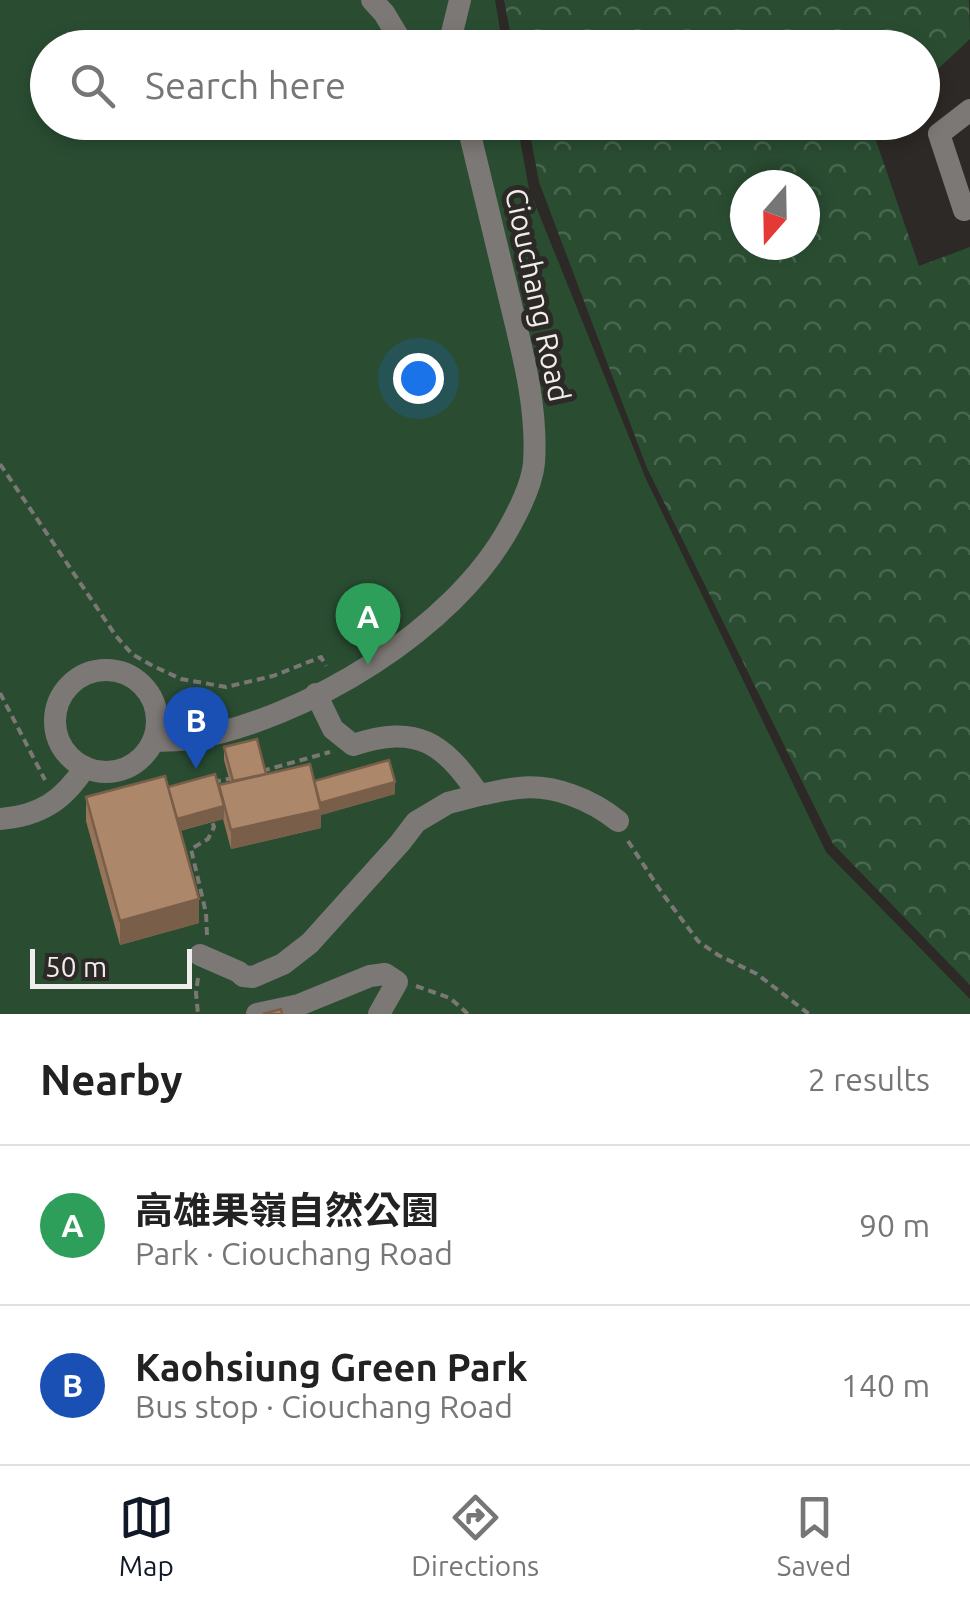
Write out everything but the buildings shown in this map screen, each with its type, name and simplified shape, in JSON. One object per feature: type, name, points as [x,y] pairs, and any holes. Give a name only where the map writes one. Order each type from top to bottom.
[{"type":"street","points":[[372,0],[394,30]]},
{"type":"street","points":[[453,30],[460,0]]},
{"type":"street","points":[[940,133],[970,110]]},
{"type":"street","points":[[940,137],[964,210]]},
{"type":"street","points":[[460,140],[478,170]]},
{"type":"street","name":"Ciouchang Road","points":[[154,741],[188,740],[262,720],[327,689],[412,636],[464,589],[496,552],[519,510],[534,468],[534,424],[522,350],[471,140]]},
{"type":"street","points":[[120,671],[136,678],[156,707],[154,741],[145,755],[117,771],[85,767],[62,746],[56,730],[60,698],[85,674],[120,671]]},
{"type":"street","points":[[327,689],[333,729],[353,745],[393,735],[415,738],[448,755],[479,795]]},
{"type":"street","points":[[0,820],[22,818],[54,802],[85,767]]},
{"type":"street","points":[[243,976],[252,977],[284,964],[310,943],[416,822],[448,803],[524,787],[552,790],[600,807],[618,821]]},
{"type":"street","points":[[200,955],[243,976],[256,1014],[299,1005],[370,976],[385,974],[397,982],[379,1014]]},
{"type":"path","points":[[0,464],[132,654],[182,680],[226,687],[273,676],[321,658],[327,689]]},
{"type":"path","points":[[0,694],[37,760],[54,802]]},
{"type":"path","points":[[249,774],[353,745]]},
{"type":"path","points":[[200,785],[233,778]]},
{"type":"path","points":[[208,932],[191,849],[208,839],[214,827],[209,813]]},
{"type":"path","points":[[618,821],[662,893],[698,941],[757,974],[809,1014]]},
{"type":"path","points":[[397,982],[450,998],[468,1014]]},
{"type":"green space","points":[[0,0],[495,0],[500,30],[30,30],[30,140],[520,140],[529,189],[646,479],[826,852],[970,999],[970,1014],[0,1014]]},
{"type":"green space","points":[[504,0],[969,0],[970,39],[940,67],[940,30],[510,30]]},
{"type":"green space","points":[[531,140],[876,140],[919,266],[970,247],[970,985],[833,844],[647,468],[539,182]]},
{"type":"place","name":"高雄果嶺自然公園","points":[[368,665]]},
{"type":"place","name":"Kaohsiung Green Park","points":[[196,769]]}]
